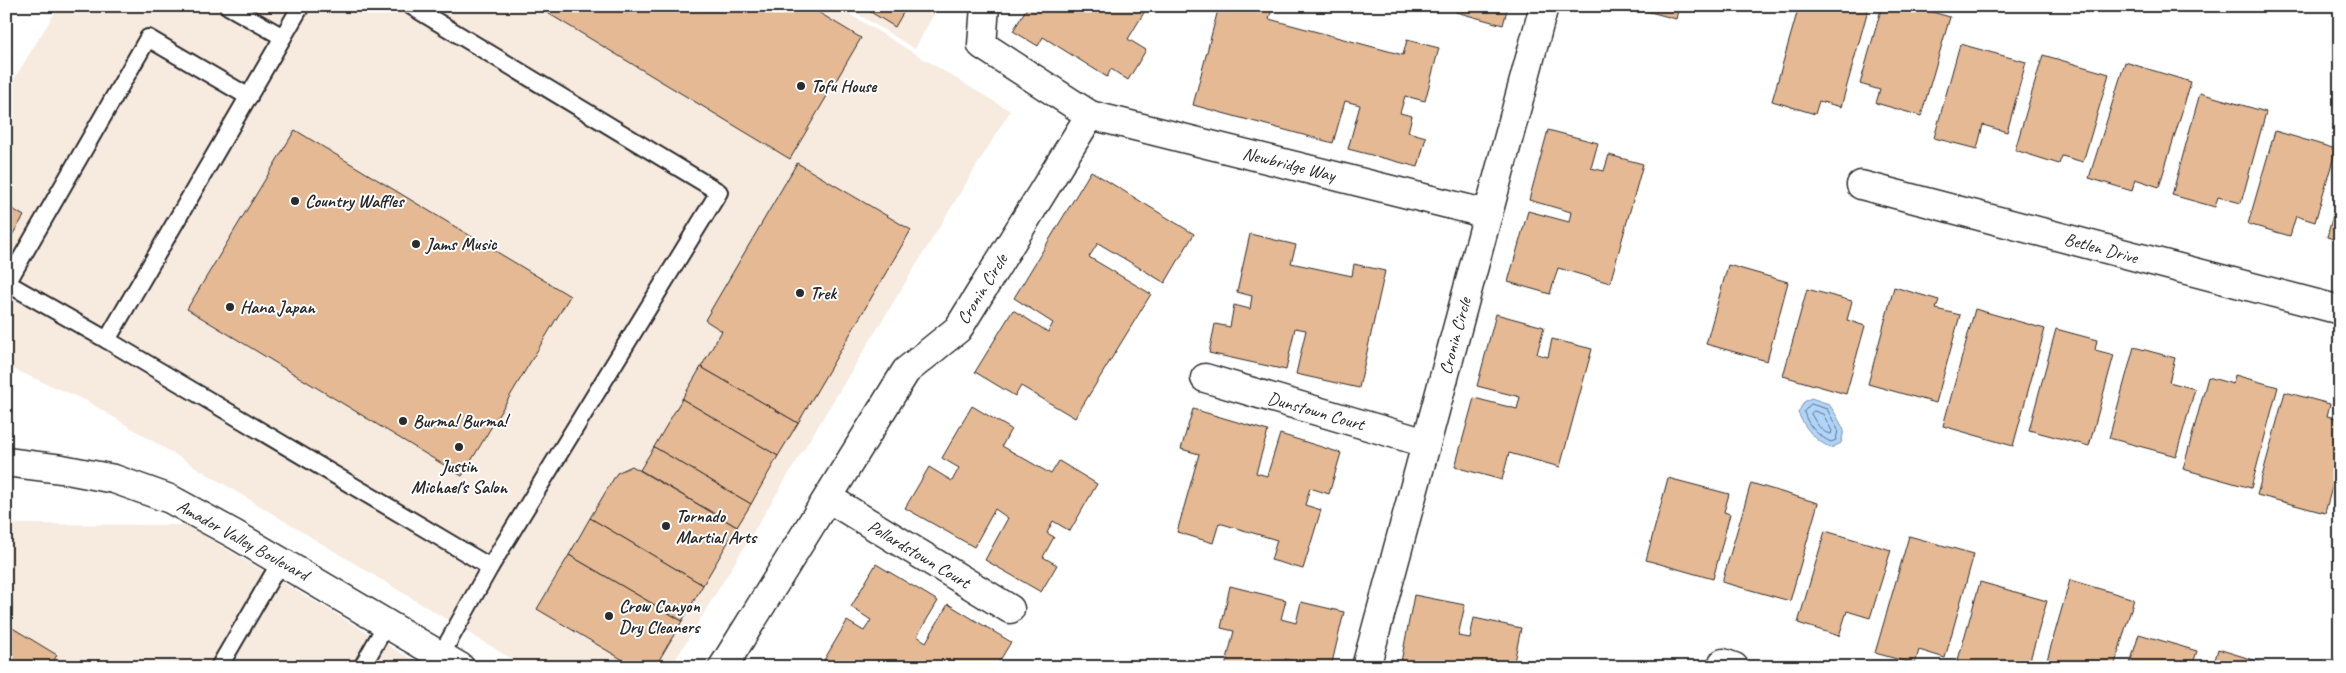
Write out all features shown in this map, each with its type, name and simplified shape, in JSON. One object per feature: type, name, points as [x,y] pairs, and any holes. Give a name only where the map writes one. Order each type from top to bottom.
[{"type":"street","points":[[986,6],[982,45],[1090,115]]},
{"type":"street","name":"Cronin Circle","points":[[1366,667],[1544,6]]},
{"type":"street","name":"Newbridge Way","points":[[1090,115],[1488,214]]},
{"type":"street","name":"Cronin Circle","points":[[723,667],[906,371],[958,329],[1090,115]]},
{"type":"street","name":"Betlen Drive","points":[[1861,185],[2340,310]]},
{"type":"street","name":"Dunstown Court","points":[[1205,378],[1426,443]]},
{"type":"street","name":"Amador Valley Boulevard","points":[[6,462],[62,469],[114,479],[170,499],[281,561],[451,661]]},
{"type":"street","name":"Pollardstown Court","points":[[828,498],[1010,609]]},
{"type":"lane","points":[[228,6],[283,37]]},
{"type":"lane","points":[[107,340],[301,6]]},
{"type":"lane","points":[[411,6],[719,192],[490,567],[451,661]]},
{"type":"lane","points":[[248,97],[148,38],[7,283],[107,340],[490,567]]},
{"type":"lane","points":[[219,667],[281,561]]},
{"type":"lane","points":[[362,667],[387,623]]},
{"type":"shaded area","points":[[59,6],[836,6],[1010,111],[671,667],[525,667],[87,401],[6,366],[6,92]]},
{"type":"shaded area","points":[[845,6],[938,6],[915,49]]},
{"type":"shaded area","points":[[6,524],[186,525],[425,667],[6,667]]},
{"type":"water","points":[[1811,398],[1829,404],[1844,430],[1841,443],[1831,448],[1820,442],[1804,425],[1798,413],[1804,402]]},
{"type":"building","points":[[536,6],[808,6],[861,38],[790,159]]},
{"type":"building","points":[[861,6],[907,6],[895,27]]},
{"type":"building","points":[[1028,6],[1148,6],[1128,39],[1146,50],[1128,80],[1111,69],[1107,77],[1043,37],[1038,46],[1013,31]]},
{"type":"building","points":[[1219,6],[1273,6],[1269,19],[1403,55],[1407,40],[1439,48],[1425,101],[1405,96],[1400,113],[1412,116],[1408,132],[1426,137],[1418,167],[1348,149],[1360,105],[1345,101],[1333,143],[1193,105]]},
{"type":"building","points":[[1458,6],[1508,6],[1503,25],[1456,12]]},
{"type":"building","points":[[1628,6],[1679,6],[1676,19]]},
{"type":"building","points":[[1799,6],[1869,6],[1841,107],[1819,101],[1815,114],[1772,101]]},
{"type":"building","points":[[1882,6],[1911,6],[1950,17],[1921,116],[1876,103],[1880,90],[1860,84]]},
{"type":"building","points":[[1960,44],[2026,62],[2007,132],[1983,125],[1977,149],[1934,138]]},
{"type":"building","points":[[2043,55],[2109,74],[2083,162],[2062,156],[2059,164],[2015,150]]},
{"type":"building","points":[[2125,62],[2191,82],[2159,187],[2135,179],[2132,191],[2089,178]]},
{"type":"building","points":[[2200,93],[2266,112],[2241,203],[2218,197],[2215,207],[2172,195]]},
{"type":"building","points":[[295,130],[570,296],[462,476],[187,309]]},
{"type":"building","points":[[1548,130],[1598,143],[1591,168],[1604,171],[1609,155],[1643,164],[1610,283],[1558,268],[1550,294],[1508,282],[1528,211],[1569,222],[1571,212],[1529,200]]},
{"type":"building","points":[[2275,131],[2336,149],[2315,222],[2296,216],[2290,236],[2248,224]]},
{"type":"building","points":[[797,163],[911,230],[798,423],[701,367],[722,331],[705,320]]},
{"type":"building","points":[[1091,171],[1194,234],[1165,283],[1098,243],[1089,257],[1151,294],[1075,418],[1021,386],[1015,396],[975,372],[1013,310],[1048,332],[1053,323],[1014,298]]},
{"type":"building","points":[[2340,189],[2340,241],[2327,237]]},
{"type":"building","points":[[6,205],[24,216],[6,245]]},
{"type":"building","points":[[1250,234],[1296,245],[1291,263],[1352,276],[1354,264],[1385,271],[1359,388],[1296,374],[1306,330],[1295,328],[1286,370],[1209,353],[1215,324],[1230,327],[1234,305],[1250,309],[1252,296],[1237,292]]},
{"type":"building","points":[[1728,265],[1788,282],[1767,361],[1706,344]]},
{"type":"building","points":[[1894,287],[1939,300],[1936,309],[1960,315],[1936,403],[1868,384]]},
{"type":"building","points":[[1807,289],[1852,301],[1847,320],[1865,326],[1846,394],[1783,376]]},
{"type":"building","points":[[1975,309],[2045,329],[2013,446],[1943,426]]},
{"type":"building","points":[[1496,314],[1544,327],[1537,354],[1548,357],[1552,339],[1592,349],[1560,467],[1509,453],[1502,480],[1455,467],[1474,398],[1517,409],[1520,397],[1477,386]]},
{"type":"building","points":[[2056,329],[2097,340],[2095,350],[2114,355],[2089,446],[2029,430]]},
{"type":"building","points":[[2134,347],[2175,358],[2169,382],[2195,389],[2176,456],[2109,438]]},
{"type":"building","points":[[701,367],[798,423],[778,456],[682,399]]},
{"type":"building","points":[[2235,375],[2278,387],[2251,488],[2183,469],[2208,377],[2233,384]]},
{"type":"building","points":[[2285,392],[2330,404],[2327,416],[2340,419],[2340,458],[2325,513],[2257,495]]},
{"type":"building","points":[[682,399],[778,456],[751,504],[654,447]]},
{"type":"building","points":[[972,406],[1011,429],[1002,446],[1051,474],[1059,461],[1097,484],[1070,531],[1053,521],[1047,533],[1054,537],[1043,557],[1057,565],[1041,592],[985,560],[1008,518],[995,509],[974,547],[905,508],[929,467],[952,481],[959,468],[942,458]]},
{"type":"building","points":[[1193,409],[1268,431],[1256,473],[1267,476],[1280,434],[1341,453],[1329,494],[1310,488],[1305,505],[1321,510],[1303,569],[1271,560],[1277,540],[1219,523],[1213,543],[1177,532],[1199,454],[1181,449]]},
{"type":"building","points":[[654,447],[751,504],[737,527],[640,470]]},
{"type":"building","points":[[632,466],[737,527],[703,585],[590,518],[617,473]]},
{"type":"building","points":[[1668,478],[1729,494],[1724,512],[1730,514],[1713,579],[1646,560]]},
{"type":"building","points":[[1751,483],[1818,503],[1790,601],[1722,582]]},
{"type":"building","points":[[590,518],[703,585],[682,621],[569,555]]},
{"type":"building","points":[[1825,531],[1891,550],[1870,618],[1847,611],[1839,636],[1798,623]]},
{"type":"building","points":[[1909,536],[1974,554],[1945,658],[1919,650],[1915,664],[1875,653]]},
{"type":"building","points":[[569,555],[682,621],[655,667],[635,667],[537,609]]},
{"type":"building","points":[[876,564],[938,601],[917,636],[926,642],[948,604],[1011,642],[996,667],[820,667],[847,621],[864,631],[871,620],[851,607]]},
{"type":"building","points":[[2070,580],[2134,599],[2114,667],[2045,667]]},
{"type":"building","points":[[1980,582],[2047,601],[2028,667],[1956,667]]},
{"type":"building","points":[[1230,586],[1286,600],[1281,619],[1296,623],[1301,602],[1344,612],[1331,667],[1319,667],[1285,659],[1284,667],[1225,667],[1234,631],[1221,628]]},
{"type":"building","points":[[1414,595],[1465,605],[1458,636],[1470,638],[1474,618],[1521,628],[1513,667],[1400,667]]},
{"type":"building","points":[[6,624],[57,655],[50,667],[6,667]]},
{"type":"building","points":[[2139,634],[2197,651],[2192,667],[2129,667]]},
{"type":"building","points":[[2218,649],[2277,667],[2213,667]]},
{"type":"building","points":[[2338,650],[2340,650],[2340,667],[2333,667]]},
{"type":"place","name":"Tofu House","points":[[801,86]]},
{"type":"place","name":"Country Waffles","points":[[295,201]]},
{"type":"place","name":"Jams Music","points":[[416,244]]},
{"type":"place","name":"Trek","points":[[800,293]]},
{"type":"place","name":"Hana Japan","points":[[230,307]]},
{"type":"place","name":"Burma! Burma!","points":[[403,421]]},
{"type":"place","name":"Justin Michael's Salon","points":[[459,447]]},
{"type":"place","name":"Tornado Martial Arts","points":[[666,526]]},
{"type":"place","name":"Crow Canyon Dry Cleaners","points":[[609,616]]}]
